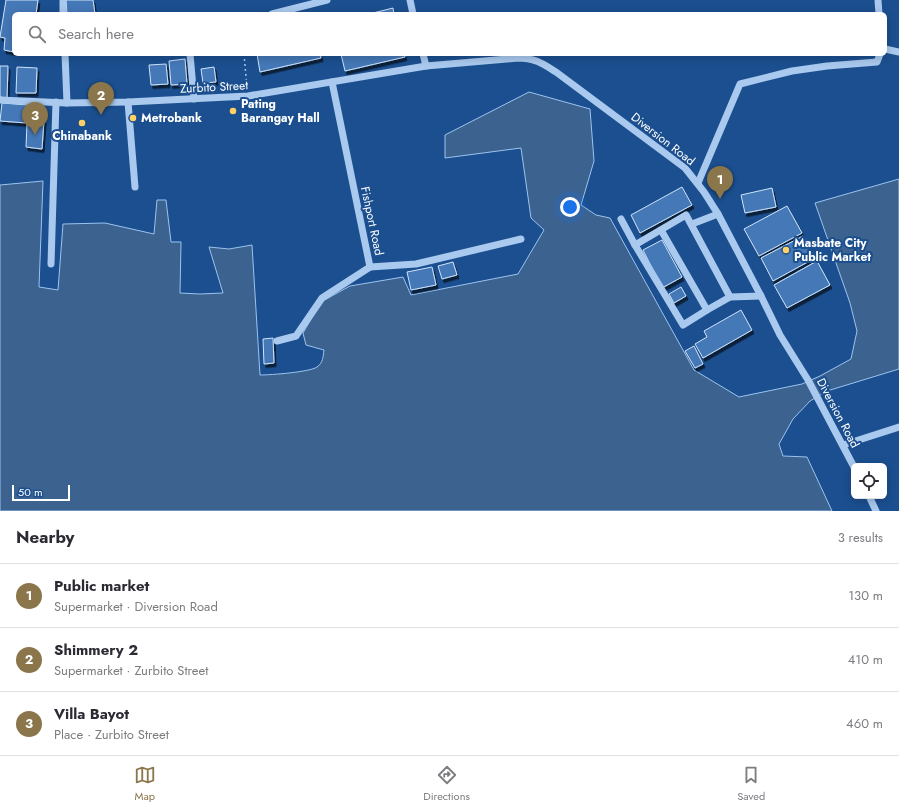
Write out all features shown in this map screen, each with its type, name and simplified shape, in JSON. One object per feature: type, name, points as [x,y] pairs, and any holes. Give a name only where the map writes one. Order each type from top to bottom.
[{"type":"street","points":[[63,0],[63,12]]},
{"type":"street","points":[[280,12],[327,0]]},
{"type":"street","points":[[410,0],[413,12]]},
{"type":"street","points":[[878,0],[879,12]]},
{"type":"street","points":[[887,49],[899,52]]},
{"type":"street","points":[[65,56],[67,103]]},
{"type":"street","points":[[190,56],[194,99]]},
{"type":"street","points":[[424,56],[426,66]]},
{"type":"street","points":[[698,183],[740,84],[792,71],[827,66],[877,62],[879,56]]},
{"type":"street","name":"Diversion Road","points":[[426,66],[518,58],[529,58],[535,60],[556,72],[685,168],[698,183],[718,214],[762,296],[780,335],[808,380],[852,463]]},
{"type":"street","name":"Zurbito Street","points":[[0,100],[67,103],[128,102],[248,96],[426,66]]},
{"type":"street","name":"Fishport Road","points":[[277,341],[296,336],[322,298],[370,267],[332,82]]},
{"type":"street","points":[[51,264],[56,102]]},
{"type":"street","points":[[128,102],[135,187]]},
{"type":"street","points":[[692,224],[718,214]]},
{"type":"street","points":[[636,245],[686,215],[730,297]]},
{"type":"street","points":[[621,219],[683,325],[730,297],[762,296]]},
{"type":"street","points":[[661,230],[707,310]]},
{"type":"street","points":[[370,267],[416,264],[520,240]]},
{"type":"street","points":[[843,445],[899,427]]},
{"type":"street","points":[[870,499],[876,511]]},
{"type":"path","points":[[244,56],[248,96]]},
{"type":"water","points":[[529,92],[590,109],[594,161],[581,205],[596,215],[610,218],[694,370],[739,397],[802,384],[851,359],[857,331],[850,303],[815,203],[899,179],[899,369],[827,391],[810,401],[793,419],[779,444],[783,456],[807,457],[832,511],[0,511],[0,185],[43,181],[39,287],[58,290],[63,224],[105,223],[154,234],[157,200],[166,200],[171,242],[181,242],[180,293],[223,293],[209,247],[229,249],[252,245],[260,375],[299,372],[317,367],[322,360],[324,350],[306,345],[303,333],[321,302],[350,286],[403,277],[411,295],[518,274],[544,230],[531,218],[521,148],[445,158],[445,135]]},
{"type":"building","points":[[6,0],[38,0],[36,12],[12,12],[12,52],[4,50],[5,38],[0,37]]},
{"type":"building","points":[[66,0],[93,0],[95,12],[67,12]]},
{"type":"building","points":[[393,8],[394,12],[377,12]]},
{"type":"building","points":[[257,56],[320,56],[321,58],[260,72]]},
{"type":"building","points":[[341,56],[405,57],[345,71]]},
{"type":"building","points":[[185,59],[187,84],[171,85],[169,61]]},
{"type":"building","points":[[166,64],[168,84],[151,85],[149,65]]},
{"type":"building","points":[[0,66],[8,66],[7,98],[0,97]]},
{"type":"building","points":[[17,67],[37,68],[36,93],[16,93]]},
{"type":"building","points":[[214,67],[216,82],[203,83],[201,69]]},
{"type":"building","points":[[2,103],[40,106],[39,119],[44,120],[42,149],[26,147],[27,123],[0,121]]},
{"type":"building","points":[[682,187],[692,205],[640,233],[631,215]]},
{"type":"building","points":[[772,188],[776,207],[745,213],[741,195]]},
{"type":"building","points":[[787,206],[802,233],[759,256],[744,229]]},
{"type":"building","points":[[803,236],[815,258],[773,281],[761,258]]},
{"type":"building","points":[[662,240],[682,277],[662,288],[643,250]]},
{"type":"building","points":[[817,261],[830,285],[787,308],[774,285]]},
{"type":"building","points":[[453,262],[457,275],[442,279],[438,266]]},
{"type":"building","points":[[432,267],[436,285],[411,290],[407,272]]},
{"type":"building","points":[[681,287],[686,296],[674,303],[669,294]]},
{"type":"building","points":[[741,310],[752,330],[703,358],[695,344],[707,337],[704,331]]},
{"type":"building","points":[[273,338],[274,363],[264,364],[263,339]]},
{"type":"building","points":[[694,346],[703,364],[695,368],[685,351]]},
{"type":"place","name":"Pating Barangay Hall","points":[[233,111]]},
{"type":"place","name":"Shimmery 2","points":[[101,115]]},
{"type":"place","name":"Metrobank","points":[[133,118]]},
{"type":"place","name":"Chinabank","points":[[82,123]]},
{"type":"place","name":"Villa Bayot","points":[[35,135]]},
{"type":"place","name":"Public market","points":[[720,199]]},
{"type":"place","name":"Masbate City Public Market","points":[[786,250]]}]
